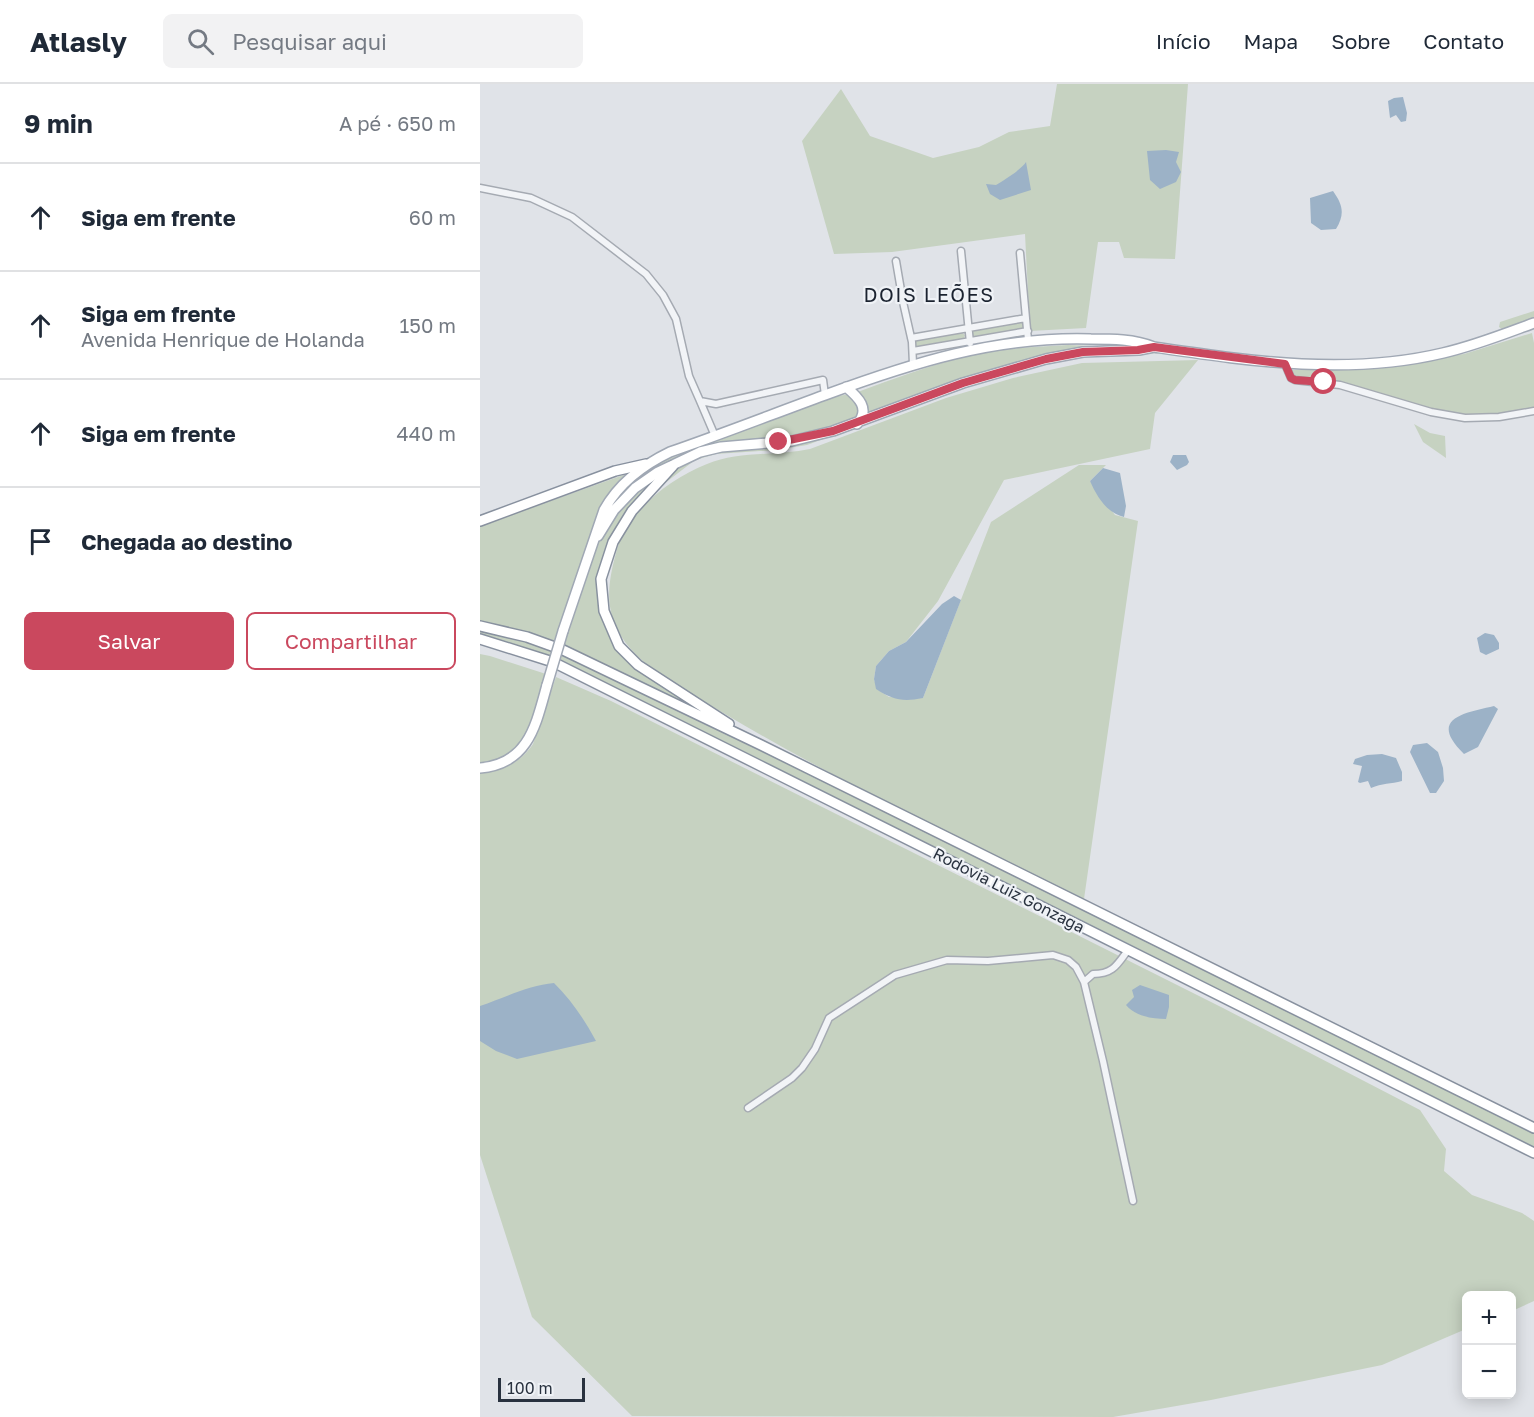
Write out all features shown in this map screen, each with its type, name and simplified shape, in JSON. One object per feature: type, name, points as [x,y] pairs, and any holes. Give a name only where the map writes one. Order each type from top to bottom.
[{"type":"main road","points":[[480,768],[502,764],[524,748],[531,738],[563,631],[594,543],[597,525],[607,504],[616,492],[646,465],[670,452],[846,387],[970,345],[1028,335],[1139,342],[1154,347],[1285,364],[1353,365],[1395,362],[1443,353],[1534,323]]},
{"type":"main road","points":[[594,543],[614,510],[646,479],[700,452],[721,447],[792,441],[857,423],[963,383],[1025,364],[1083,352],[1138,350],[1154,347]]},
{"type":"main road","points":[[846,387],[858,397],[862,405],[863,414],[857,423]]},
{"type":"main road","points":[[480,521],[615,471],[646,465]]},
{"type":"main road","points":[[673,466],[637,505],[613,542],[601,579],[605,617],[619,646],[638,665],[761,745]]},
{"type":"main road","name":"Rodovia Luiz Gonzaga","points":[[480,626],[527,637],[563,650],[761,745],[1534,1128]]},
{"type":"main road","name":"Rodovia Luiz Gonzaga","points":[[480,639],[553,662],[1534,1153]]},
{"type":"main road","points":[[480,644],[494,642]]},
{"type":"street","points":[[480,188],[531,198],[572,217],[646,274],[663,295],[676,319],[683,341],[689,376],[715,436]]},
{"type":"street","points":[[913,351],[970,345],[961,251]]},
{"type":"street","points":[[1020,253],[1028,335]]},
{"type":"street","points":[[896,261],[914,364]]},
{"type":"street","points":[[911,338],[1026,318]]},
{"type":"street","points":[[1285,364],[1291,378],[1295,380],[1340,385],[1452,417],[1481,419],[1534,411]]},
{"type":"street","points":[[700,401],[716,404],[823,380],[825,395]]},
{"type":"street","points":[[1084,982],[1093,974],[1106,974],[1117,966],[1128,950]]},
{"type":"street","points":[[748,1108],[792,1078],[802,1068],[815,1048],[829,1018],[887,979],[947,960],[988,961],[1053,955],[1068,960],[1076,967],[1084,982],[1123,1147],[1133,1201]]},
{"type":"green space","points":[[1057,84],[1188,84],[1175,259],[1124,258],[1119,242],[1098,242],[1086,328],[1030,331],[1025,234],[892,252],[834,254],[802,141],[841,89],[870,136],[933,158],[979,147],[1009,132],[1050,126]]},
{"type":"green space","points":[[1534,311],[1534,320],[1502,329],[1499,327],[1500,322]]},
{"type":"green space","points":[[1023,322],[1024,330],[973,338],[971,336],[971,330]]},
{"type":"green space","points":[[961,332],[965,335],[964,339],[916,347],[916,341]]},
{"type":"green space","points":[[1532,333],[1534,410],[1465,418],[1340,385],[1298,381],[1287,370],[1348,370],[1464,354]]},
{"type":"green space","points":[[1068,345],[1119,347],[1164,353],[1075,356],[1004,372],[807,445],[777,450],[716,454],[695,460],[643,500],[603,567],[607,629],[638,665],[698,710],[1534,1128],[1534,1153],[556,664],[563,650],[579,595],[553,662],[480,639],[480,526],[837,396],[852,394],[864,415],[855,393],[941,363],[994,351]]},
{"type":"green space","points":[[1198,360],[1155,413],[1150,449],[1004,480],[938,601],[906,642],[889,651],[876,666],[874,679],[877,689],[889,697],[923,698],[991,522],[1079,465],[1106,465],[1090,481],[1115,515],[1138,521],[1084,899],[858,787],[697,698],[654,671],[630,649],[616,626],[609,595],[613,564],[621,538],[639,511],[651,499],[678,478],[693,470],[732,457],[810,449],[946,398],[1013,378],[1082,363]]},
{"type":"green space","points":[[1414,424],[1430,433],[1445,436],[1446,458],[1423,442]]},
{"type":"green space","points":[[480,654],[546,674],[533,718],[519,744],[496,760],[480,762]]},
{"type":"green space","points":[[556,677],[611,701],[1223,1008],[1420,1110],[1446,1149],[1444,1171],[1472,1195],[1522,1213],[1534,1221],[1534,1301],[1516,1309],[1516,1291],[1462,1291],[1462,1331],[1382,1365],[1211,1400],[1113,1417],[632,1416],[532,1317],[480,1155],[480,771],[496,770],[510,765],[523,756],[533,744]]},
{"type":"water","points":[[1403,97],[1407,113],[1406,121],[1401,122],[1396,115],[1390,118],[1388,101]]},
{"type":"water","points":[[1147,151],[1179,152],[1176,162],[1181,172],[1176,182],[1160,189],[1150,180]]},
{"type":"water","points":[[1026,162],[1031,190],[1000,200],[990,194],[986,184],[996,185]]},
{"type":"water","points":[[1333,191],[1341,205],[1341,219],[1336,229],[1321,230],[1311,223],[1310,198]]},
{"type":"water","points":[[1173,455],[1186,455],[1189,462],[1177,470],[1170,462]]},
{"type":"water","points":[[1103,468],[1120,473],[1126,506],[1124,517],[1112,512],[1103,504],[1090,481]]},
{"type":"water","points":[[954,596],[961,600],[923,698],[898,699],[876,689],[874,679],[876,666],[889,651],[906,642],[942,604]]},
{"type":"water","points":[[1485,633],[1494,635],[1499,643],[1499,649],[1486,655],[1480,652],[1477,638]]},
{"type":"water","points":[[1494,706],[1498,709],[1478,747],[1464,754],[1453,742],[1449,732],[1450,725],[1454,719],[1462,715]]},
{"type":"water","points":[[1427,743],[1438,752],[1443,768],[1444,781],[1436,793],[1430,793],[1410,752],[1413,745]]},
{"type":"water","points":[[1382,754],[1396,758],[1402,772],[1402,781],[1371,788],[1368,781],[1358,782],[1362,766],[1353,764],[1355,759]]},
{"type":"water","points":[[554,983],[577,1011],[596,1041],[517,1059],[496,1051],[480,1041],[480,1006],[526,989]]},
{"type":"water","points":[[1140,985],[1169,995],[1166,1019],[1144,1016],[1134,1012],[1126,1005],[1134,997],[1132,990]]},
{"type":"district","name":"DOIS LEÕES","points":[[929,295]]},
{"type":"route","points":[[779,442],[808,438],[833,431],[963,383],[1014,367],[1083,352],[1138,350],[1154,347],[1285,364],[1291,378],[1295,380],[1324,382]]}]
